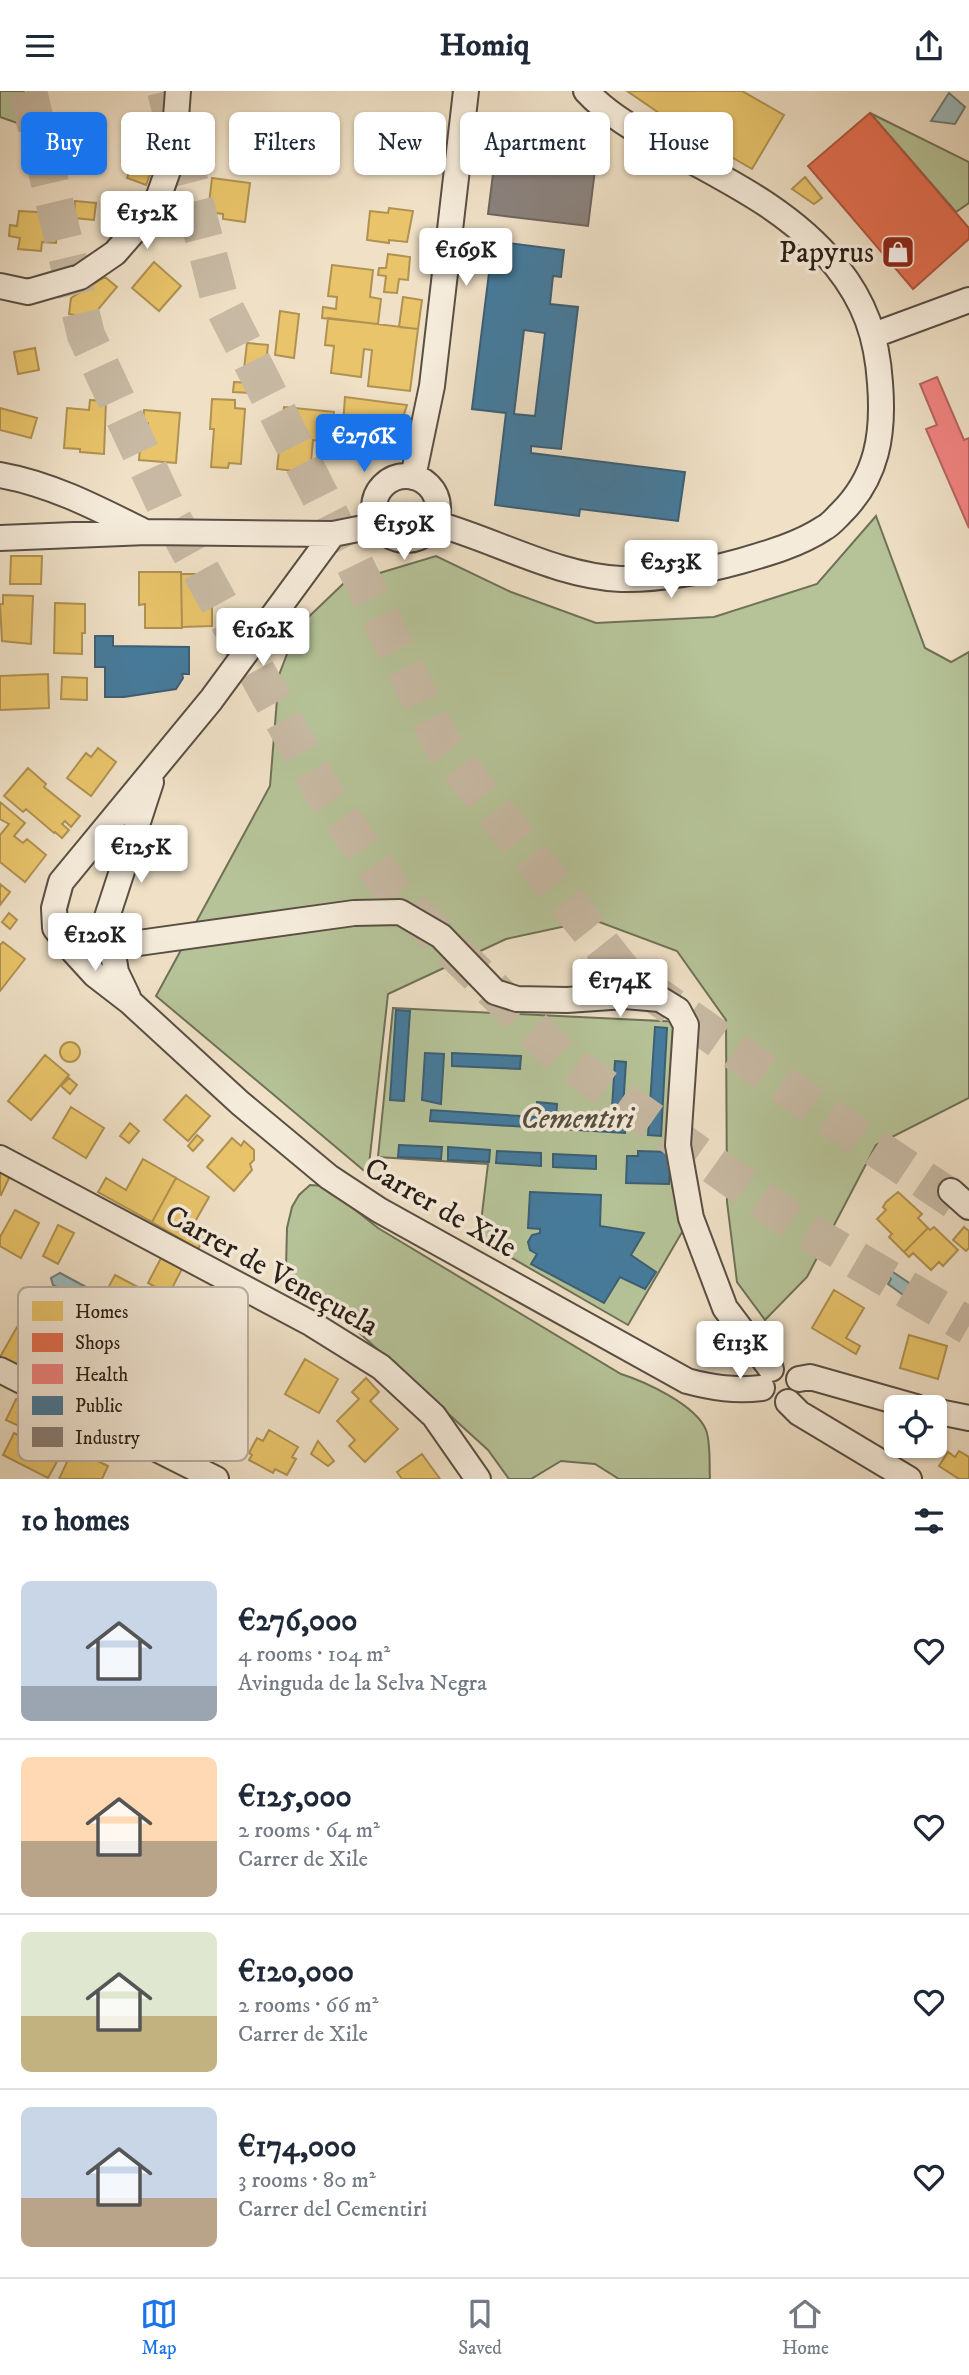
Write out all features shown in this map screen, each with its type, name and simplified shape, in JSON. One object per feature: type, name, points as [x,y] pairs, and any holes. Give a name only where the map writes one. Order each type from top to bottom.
[{"type":"street","points":[[0,286],[27,292],[80,278],[115,253],[155,207],[173,156],[177,91]]},
{"type":"street","points":[[413,477],[432,386],[466,91]]},
{"type":"street","points":[[434,523],[464,531],[576,572],[624,579],[659,578],[692,574],[762,555],[826,527],[852,502],[868,477],[879,445],[882,402],[874,335],[863,308],[838,268],[816,242],[786,216],[646,136],[616,117],[586,91]]},
{"type":"street","points":[[874,335],[969,300]]},
{"type":"street","points":[[0,475],[20,478],[74,497],[147,532]]},
{"type":"street","points":[[413,477],[424,481],[435,495],[438,506],[434,523],[422,535],[405,539],[389,534],[378,521],[375,503],[382,488],[396,478],[413,477]]},
{"type":"street","points":[[0,538],[147,532],[333,534],[363,528],[378,521]]},
{"type":"street","name":"Carrer de Xile","points":[[333,534],[211,700],[61,882],[54,908],[54,928],[95,975],[130,1002],[240,1103],[329,1177],[379,1210],[687,1381],[715,1389],[741,1391],[767,1379]]},
{"type":"street","name":"Carrer de Xile","points":[[130,1002],[116,972],[107,917],[154,771]]},
{"type":"street","points":[[74,952],[354,913],[400,912],[441,936],[495,992],[517,999],[568,1000],[625,996],[660,999],[678,1010],[686,1025],[678,1145],[691,1218],[726,1308],[767,1379]]},
{"type":"street","name":"Carrer de Veneçuela","points":[[0,1158],[242,1287]]},
{"type":"street","name":"Carrer de Veneçuela","points":[[248,1290],[312,1324],[381,1367],[434,1416],[478,1479]]},
{"type":"street","points":[[779,1366],[794,1371],[799,1379],[798,1392],[788,1402],[772,1402],[764,1394],[767,1379],[779,1366]]},
{"type":"street","points":[[0,1370],[18,1379]]},
{"type":"street","points":[[799,1379],[810,1377],[884,1398]]},
{"type":"street","points":[[788,1402],[799,1413],[909,1479]]},
{"type":"street","points":[[947,1414],[969,1418]]},
{"type":"street","points":[[180,1461],[216,1479]]},
{"type":"green space","points":[[0,91],[24,91],[17,123],[0,117]]},
{"type":"green space","points":[[870,113],[969,162],[969,203],[956,212]]},
{"type":"green space","points":[[876,516],[925,648],[951,662],[969,652],[969,1098],[876,1145],[807,1277],[765,1320],[737,1282],[727,1202],[726,1020],[677,951],[594,920],[506,939],[388,994],[368,1174],[156,996],[270,786],[279,675],[297,628],[343,584],[436,556],[511,592],[596,623],[714,617],[817,584]]},
{"type":"green space","name":"Cementiri","points":[[393,1008],[682,1022],[685,1227],[628,1325],[479,1239],[488,1164],[378,1157]]},
{"type":"green space","points":[[310,1185],[325,1186],[378,1228],[621,1374],[681,1403],[701,1421],[708,1435],[710,1479],[619,1479],[595,1464],[561,1461],[531,1479],[509,1479],[488,1450],[343,1318],[299,1291],[286,1268],[287,1228],[292,1207],[299,1195]]},
{"type":"water","points":[[949,93],[965,107],[955,124],[931,121]]},
{"type":"water","points":[[890,1270],[921,1291],[913,1302],[888,1284],[891,1279],[887,1274]]},
{"type":"water","points":[[60,1273],[86,1287],[57,1287],[51,1278]]},
{"type":"building: Homes","points":[[627,91],[742,91],[784,115],[752,169],[733,158],[733,112],[658,112]]},
{"type":"building: Homes","points":[[128,175],[150,175],[146,185],[127,178]]},
{"type":"building: Homes","points":[[805,177],[822,198],[814,204],[792,189]]},
{"type":"building: Homes","points":[[212,178],[250,183],[245,222],[223,219],[223,214],[208,212]]},
{"type":"building: Homes","points":[[75,201],[96,203],[94,220],[74,218]]},
{"type":"building: Homes","points":[[389,208],[413,211],[407,242],[367,240],[370,211],[388,213]]},
{"type":"building: Homes","points":[[19,211],[72,214],[67,235],[57,234],[56,243],[42,242],[41,251],[18,249],[20,238],[9,236],[10,225],[17,226]]},
{"type":"building: Homes","points":[[388,254],[410,257],[408,280],[399,279],[397,293],[384,292],[386,276],[378,275],[379,268],[386,268]]},
{"type":"building: Homes","points":[[154,262],[181,286],[159,311],[132,288]]},
{"type":"building: Homes","points":[[332,265],[373,270],[370,297],[381,299],[378,324],[322,318],[323,307],[336,309],[337,297],[328,296]]},
{"type":"building: Homes","points":[[105,277],[117,287],[91,318],[69,314],[71,298]]},
{"type":"building: Homes","points":[[403,297],[422,300],[418,329],[399,327]]},
{"type":"building: Homes","points":[[280,311],[299,314],[294,358],[275,355]]},
{"type":"building: Homes","points":[[328,318],[418,329],[410,391],[368,386],[372,350],[364,349],[361,377],[331,373],[334,346],[325,345]]},
{"type":"building: Homes","points":[[247,343],[268,345],[264,381],[243,378]]},
{"type":"building: Homes","points":[[35,348],[39,370],[18,374],[14,352]]},
{"type":"building: Homes","points":[[234,382],[250,383],[250,393],[233,392]]},
{"type":"building: Homes","points":[[345,397],[407,405],[400,426],[343,424]]},
{"type":"building: Homes","points":[[212,399],[235,400],[235,408],[245,409],[241,464],[229,463],[228,468],[211,467],[214,429],[210,429]]},
{"type":"building: Homes","points":[[90,400],[106,401],[104,454],[64,448],[67,408],[89,410]]},
{"type":"building: Homes","points":[[284,407],[334,412],[330,442],[313,440],[310,473],[277,469]]},
{"type":"building: Homes","points":[[0,408],[37,418],[31,438],[0,430]]},
{"type":"building: Homes","points":[[144,410],[180,413],[176,463],[139,460],[142,426],[148,427],[148,423],[143,422]]},
{"type":"building: Homes","points":[[11,556],[42,556],[41,584],[10,584]]},
{"type":"building: Homes","points":[[139,572],[181,572],[182,628],[145,628],[145,604],[139,605]]},
{"type":"building: Homes","points":[[181,574],[219,574],[219,600],[212,600],[212,626],[182,627]]},
{"type":"building: Homes","points":[[3,595],[33,596],[31,644],[2,641],[0,604],[3,604]]},
{"type":"building: Homes","points":[[55,603],[85,604],[82,654],[54,653]]},
{"type":"building: Homes","points":[[48,674],[49,708],[0,710],[0,676]]},
{"type":"building: Homes","points":[[62,677],[87,678],[87,700],[61,699]]},
{"type":"building: Homes","points":[[98,748],[116,762],[91,796],[67,778],[86,753],[91,757]]},
{"type":"building: Homes","points":[[28,768],[46,784],[44,787],[80,816],[71,827],[65,821],[62,824],[69,830],[62,838],[26,809],[23,812],[4,796]]},
{"type":"building: Homes","points":[[0,802],[25,823],[14,836],[23,843],[27,839],[46,855],[25,882],[0,862],[0,835],[9,824],[0,819]]},
{"type":"building: Homes","points":[[0,884],[10,892],[0,905]]},
{"type":"building: Homes","points":[[9,913],[17,920],[10,929],[2,922]]},
{"type":"building: Homes","points":[[3,942],[25,959],[0,991],[0,945]]},
{"type":"building: Homes","points":[[70,1042],[77,1045],[80,1052],[77,1059],[70,1062],[63,1059],[60,1052],[63,1045]]},
{"type":"building: Homes","points":[[45,1055],[69,1075],[31,1120],[8,1101]]},
{"type":"building: Homes","points":[[69,1078],[77,1085],[70,1094],[61,1086]]},
{"type":"building: Homes","points":[[186,1095],[210,1116],[188,1141],[164,1120]]},
{"type":"building: Homes","points":[[71,1107],[104,1128],[86,1158],[53,1138]]},
{"type":"building: Homes","points":[[130,1123],[139,1131],[129,1143],[120,1136]]},
{"type":"building: Homes","points":[[197,1135],[203,1140],[193,1151],[188,1146]]},
{"type":"building: Homes","points":[[232,1138],[241,1146],[244,1141],[254,1150],[254,1160],[250,1164],[252,1170],[234,1191],[207,1167]]},
{"type":"building: Homes","points":[[143,1159],[176,1178],[152,1222],[98,1192],[106,1178],[126,1190]]},
{"type":"building: Homes","points":[[0,1171],[10,1176],[1,1195],[0,1194]]},
{"type":"building: Homes","points":[[176,1178],[209,1197],[192,1227],[206,1235],[198,1249],[152,1222]]},
{"type":"building: Homes","points":[[898,1192],[922,1214],[918,1218],[928,1228],[904,1252],[889,1237],[892,1234],[877,1219],[886,1210],[883,1207],[886,1202]]},
{"type":"building: Homes","points":[[15,1210],[39,1223],[21,1258],[0,1246],[0,1237]]},
{"type":"building: Homes","points":[[58,1225],[74,1233],[58,1264],[43,1256]]},
{"type":"building: Homes","points":[[934,1227],[958,1250],[943,1266],[939,1262],[931,1270],[913,1253],[909,1257],[904,1252],[928,1228],[930,1230]]},
{"type":"building: Homes","points":[[964,1227],[969,1231],[969,1248],[966,1251],[953,1240]]},
{"type":"building: Homes","points":[[161,1258],[182,1269],[173,1287],[156,1287],[148,1283]]},
{"type":"building: Homes","points":[[115,1275],[138,1287],[108,1287]]},
{"type":"building: Homes","points":[[834,1290],[864,1308],[846,1338],[860,1346],[856,1354],[812,1328]]},
{"type":"building: Homes","points":[[17,1327],[18,1328],[18,1367],[0,1357]]},
{"type":"building: Homes","points":[[909,1335],[947,1346],[938,1379],[900,1368]]},
{"type":"building: Homes","points":[[305,1359],[338,1379],[319,1413],[285,1394]]},
{"type":"building: Homes","points":[[366,1378],[379,1392],[370,1401],[398,1429],[365,1462],[349,1446],[355,1440],[337,1421],[359,1399],[352,1392]]},
{"type":"building: Homes","points":[[16,1399],[18,1400],[18,1426],[6,1420]]},
{"type":"building: Homes","points":[[269,1430],[298,1447],[292,1457],[296,1459],[287,1475],[275,1469],[273,1473],[249,1460],[252,1455],[249,1453],[257,1438],[263,1441]]},
{"type":"building: Homes","points":[[14,1433],[18,1435],[18,1461],[57,1461],[48,1478],[3,1455]]},
{"type":"building: Homes","points":[[318,1441],[334,1461],[328,1466],[311,1454]]},
{"type":"building: Homes","points":[[959,1451],[969,1457],[969,1479],[959,1479],[939,1466],[947,1458],[948,1452],[955,1457]]},
{"type":"building: Homes","points":[[422,1454],[440,1479],[402,1479],[397,1472]]},
{"type":"building: Homes","points":[[67,1461],[98,1461],[108,1466],[102,1479],[59,1479]]},
{"type":"building: Shops","points":[[870,113],[969,228],[969,239],[913,289],[808,166]]},
{"type":"building: Health","points":[[937,377],[964,440],[969,438],[969,528],[926,429],[937,425],[920,384]]},
{"type":"building: Public","points":[[493,241],[564,250],[561,277],[553,276],[550,304],[578,307],[561,449],[531,446],[531,453],[685,472],[678,521],[580,509],[579,516],[495,505],[506,413],[472,409]],"holes":[[[524,330],[545,333],[535,416],[514,414]]]},
{"type":"building: Public","points":[[95,636],[113,636],[113,646],[189,647],[189,674],[182,674],[183,678],[176,689],[124,697],[105,697],[105,667],[95,667]]},
{"type":"building: Public","points":[[396,1010],[410,1011],[404,1101],[390,1100]]},
{"type":"building: Public","points":[[655,1027],[667,1028],[661,1136],[648,1135]]},
{"type":"building: Public","points":[[425,1053],[444,1054],[441,1104],[422,1100]]},
{"type":"building: Public","points":[[452,1053],[521,1056],[520,1069],[452,1066]]},
{"type":"building: Public","points":[[615,1061],[626,1062],[623,1108],[612,1108]]},
{"type":"building: Public","points":[[537,1102],[557,1104],[556,1118],[626,1122],[625,1133],[430,1121],[431,1110],[536,1117]]},
{"type":"building: Public","points":[[399,1145],[442,1147],[441,1159],[398,1157]]},
{"type":"building: Public","points":[[448,1147],[490,1150],[489,1162],[448,1160]]},
{"type":"building: Public","points":[[497,1151],[541,1153],[541,1166],[496,1163]]},
{"type":"building: Public","points":[[638,1151],[671,1152],[669,1184],[626,1183],[627,1156],[638,1156]]},
{"type":"building: Public","points":[[553,1154],[596,1156],[596,1169],[553,1167]]},
{"type":"building: Public","points":[[530,1192],[601,1195],[600,1226],[644,1233],[631,1255],[656,1272],[645,1289],[620,1277],[604,1303],[531,1264],[537,1254],[530,1250],[528,1242],[532,1235],[540,1233],[540,1229],[528,1228]]},
{"type":"building: Industry","points":[[493,175],[594,175],[588,226],[488,214]]},
{"type":"tunnel","points":[[28,91],[86,335],[169,513],[322,790],[393,892],[563,1058],[803,1229],[969,1326]]},
{"type":"tunnel","points":[[166,91],[219,297],[444,748],[623,972],[819,1110],[969,1210]]},
{"type":"place","name":"Papyrus","points":[[898,252]]}]
